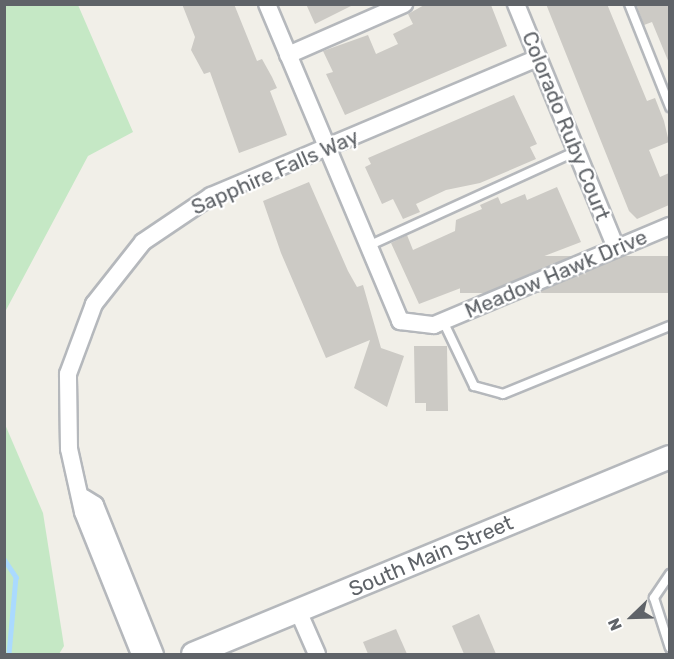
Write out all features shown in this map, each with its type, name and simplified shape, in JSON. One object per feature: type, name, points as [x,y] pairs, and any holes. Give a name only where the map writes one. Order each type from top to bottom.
[{"type":"street","name":"Meadow Hawk Drive","points":[[267,4],[366,247],[400,321],[421,327],[443,321],[669,226]]},
{"type":"street","points":[[288,55],[404,4]]},
{"type":"street","name":"Colorado Ruby Court","points":[[516,4],[616,248]]},
{"type":"street","name":"Sapphire Falls Way","points":[[140,654],[83,512],[84,498],[69,449],[68,374],[78,338],[111,279],[175,217],[211,196],[538,58]]},
{"type":"street","name":"South Main Street","points":[[193,654],[299,613],[669,457]]},
{"type":"street","name":"Sapphire Falls Way","points":[[84,498],[96,505],[156,654]]},
{"type":"street","points":[[299,613],[316,654]]},
{"type":"lane","points":[[628,4],[669,107]]},
{"type":"lane","points":[[366,247],[577,151]]},
{"type":"lane","points":[[443,321],[474,386],[503,394],[669,326]]},
{"type":"lane","points":[[669,574],[654,598],[669,648]]},
{"type":"green space","points":[[5,4],[78,5],[133,132],[88,156],[5,312]]},
{"type":"green space","points":[[4,422],[43,513],[64,646],[59,654],[5,654]]},
{"type":"building","points":[[182,4],[234,4],[257,61],[262,59],[277,88],[270,91],[287,135],[239,153],[210,72],[204,74],[191,50],[195,37]]},
{"type":"building","points":[[306,4],[353,4],[353,5],[315,24]]},
{"type":"building","points":[[426,4],[491,5],[507,46],[345,115],[326,74],[333,72],[323,51],[368,35],[376,54],[398,44],[393,34],[413,24],[408,14]]},
{"type":"building","points":[[546,4],[607,4],[647,101],[655,98],[664,121],[669,142],[649,150],[660,177],[669,173],[669,205],[637,219],[629,211]]},
{"type":"building","points":[[636,4],[669,4],[669,63],[652,22],[644,25]]},
{"type":"building","points":[[514,95],[537,144],[530,147],[536,159],[480,183],[446,190],[416,204],[420,212],[403,219],[393,199],[382,204],[365,167],[371,164],[368,158]]},
{"type":"building","points":[[309,182],[348,271],[357,287],[363,285],[381,348],[404,356],[387,407],[354,388],[370,340],[326,358],[281,253],[263,201]]},
{"type":"building","points":[[557,187],[581,242],[419,304],[391,243],[407,235],[413,250],[455,231],[456,220],[482,209],[480,205],[498,197],[501,204],[525,194],[527,200]]},
{"type":"building","points":[[460,256],[669,256],[669,293],[460,293]]},
{"type":"building","points":[[414,346],[447,346],[448,411],[426,411],[426,403],[415,403]]},
{"type":"building","points":[[479,614],[496,654],[464,654],[452,626]]},
{"type":"building","points":[[396,629],[407,654],[368,654],[363,642]]},
{"type":"waterway","points":[[4,559],[16,577],[9,654]]}]
